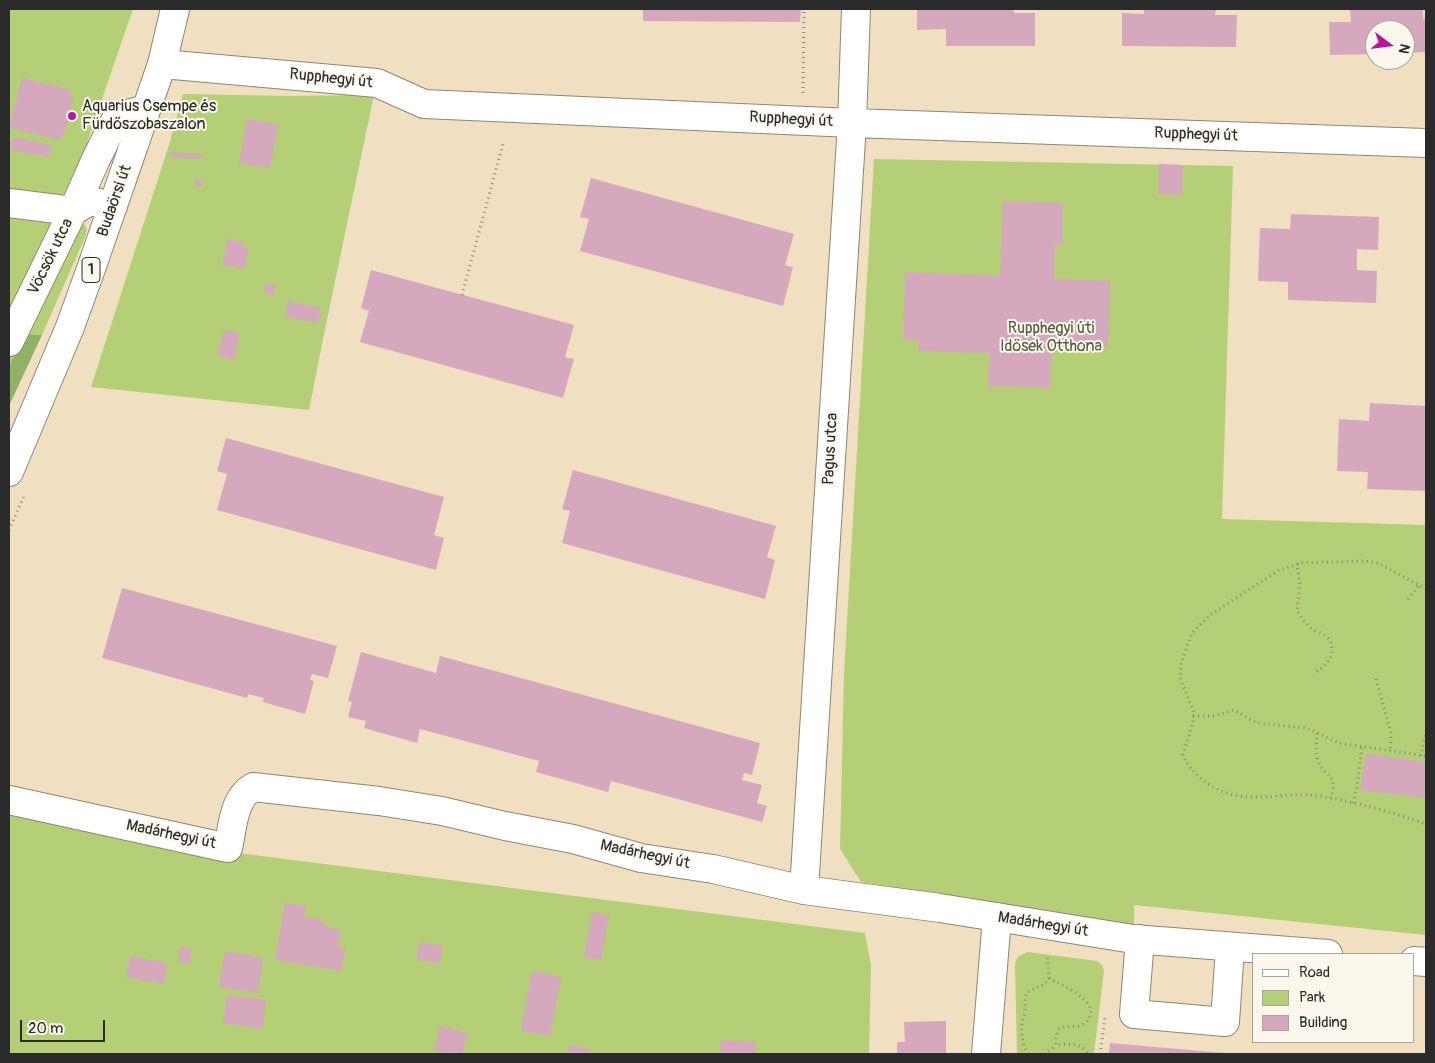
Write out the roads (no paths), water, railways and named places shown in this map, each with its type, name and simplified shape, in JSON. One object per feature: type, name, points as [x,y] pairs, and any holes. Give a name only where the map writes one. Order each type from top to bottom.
[{"type":"street","name":"Budaörsi út","points":[[9,472],[70,327],[162,64],[175,9]]},
{"type":"street","name":"Pagus utca","points":[[804,890],[852,123],[856,9]]},
{"type":"street","name":"Rupphegyi út","points":[[162,64],[377,82],[424,104],[852,123],[1426,143]]},
{"type":"street","points":[[9,203],[73,212],[117,117],[146,109]]},
{"type":"street","name":"Vöcsök utca","points":[[9,342],[73,212],[90,201],[113,206]]},
{"type":"street","name":"Madárhegyi út","points":[[9,800],[228,848],[238,802],[244,793],[253,787],[360,799],[442,811],[505,826],[573,839],[640,858],[713,869],[804,890],[1140,939],[1314,953]]},
{"type":"street","points":[[986,1054],[997,917]]},
{"type":"street","points":[[1140,939],[1134,1014],[1225,1022],[1230,947]]},
{"type":"place","name":"Aquarius Csempe és Fürdőszobaszalon","points":[[72,116]]},
{"type":"park label","name":"Rupphegyi úti Idősek Otthona","points":[[1051,338]]}]
